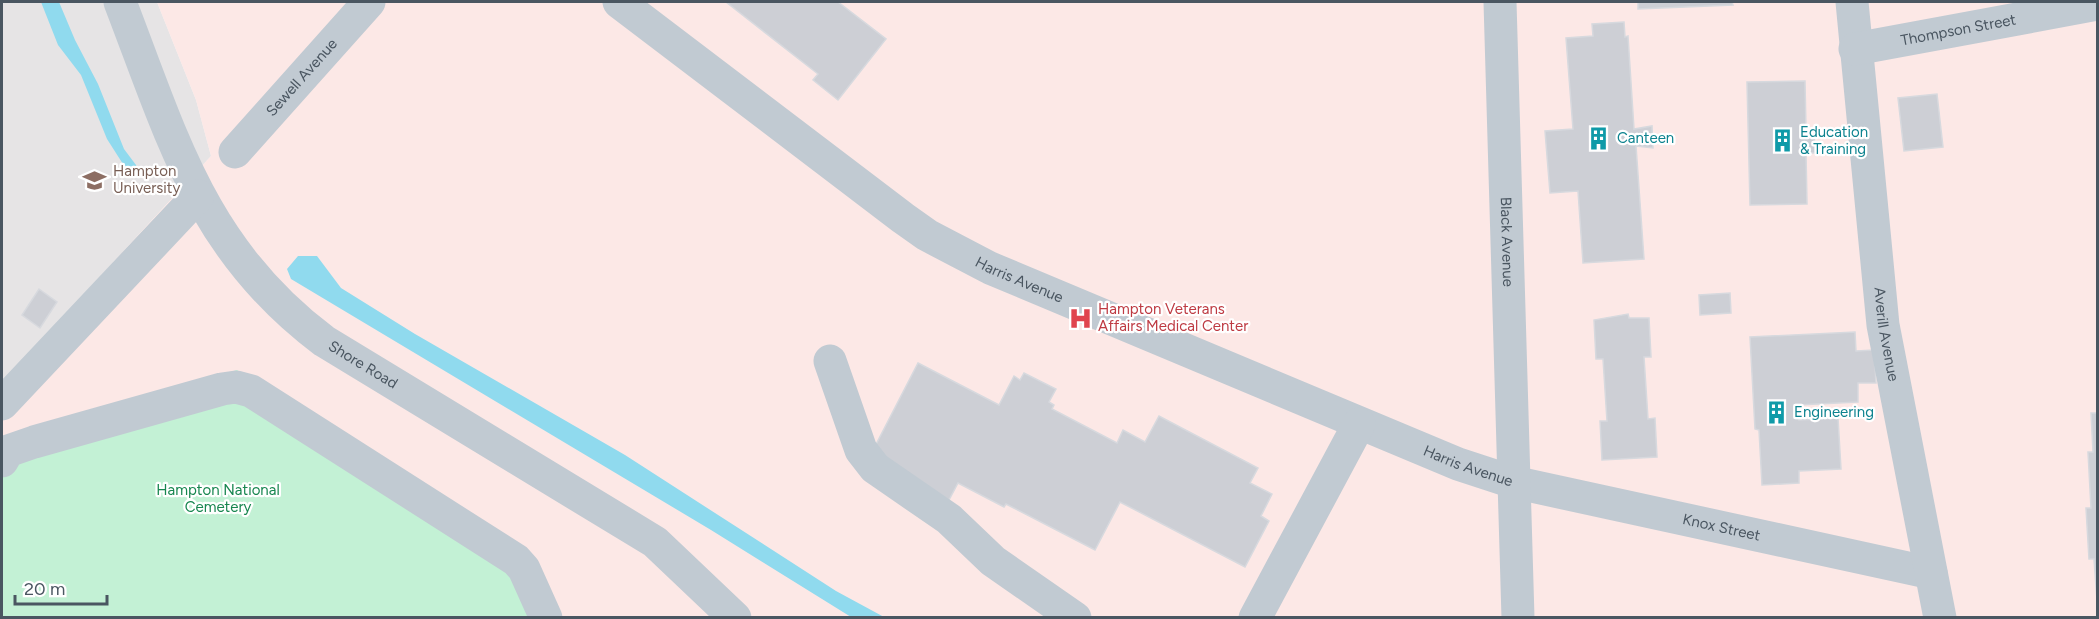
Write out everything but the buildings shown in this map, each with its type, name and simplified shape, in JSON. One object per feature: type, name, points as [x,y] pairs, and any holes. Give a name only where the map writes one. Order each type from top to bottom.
[{"type":"street","name":"Shore Road","points":[[120,2],[198,196],[236,257],[264,290],[294,319],[324,341],[656,542],[722,611]]},
{"type":"street","name":"Sewell Avenue","points":[[235,152],[369,2]]},
{"type":"street","name":"Harris Avenue","points":[[619,2],[927,235],[990,268],[1359,424],[1458,464],[1513,482],[1518,618]]},
{"type":"street","name":"Black Avenue","points":[[1500,2],[1513,482]]},
{"type":"street","name":"Averill Avenue","points":[[1852,2],[1883,325],[1940,618]]},
{"type":"street","name":"Thompson Street","points":[[1855,50],[2097,4]]},
{"type":"street","points":[[2,404],[198,196]]},
{"type":"street","points":[[830,361],[861,450],[875,468],[949,519],[993,561],[1075,618]]},
{"type":"street","points":[[2,461],[8,451],[56,435],[222,389],[236,387],[251,391],[516,560],[524,568],[546,618]]},
{"type":"street","points":[[1255,618],[1359,424]]},
{"type":"street","name":"Knox Street","points":[[1513,482],[1931,573]]},
{"type":"shaded area","name":"Hampton University","points":[[2,2],[157,2],[196,100],[211,156],[2,383]]},
{"type":"shaded area","name":"Hampton Veterans Affairs Medical Center","points":[[157,2],[2097,2],[2097,617],[2,617],[2,383],[211,156],[196,100]]},
{"type":"green space","name":"Hampton National Cemetery","points":[[237,370],[530,558],[554,618],[2,618],[2,437]]},
{"type":"water","points":[[41,2],[59,2],[75,40],[98,84],[124,149],[142,173],[130,175],[107,139],[81,75],[58,45]]},
{"type":"water","points":[[298,256],[317,256],[341,288],[415,334],[625,455],[836,591],[884,617],[851,617],[711,530],[291,279],[287,269]]},
{"type":"place","name":"Canteen","points":[[1599,138]]},
{"type":"place","name":"Education & Training","points":[[1782,141]]},
{"type":"place","name":"Hampton University","points":[[95,180]]},
{"type":"place","name":"Hampton Veterans Affairs Medical Center","points":[[1080,318]]},
{"type":"place","name":"Engineering","points":[[1776,412]]}]
